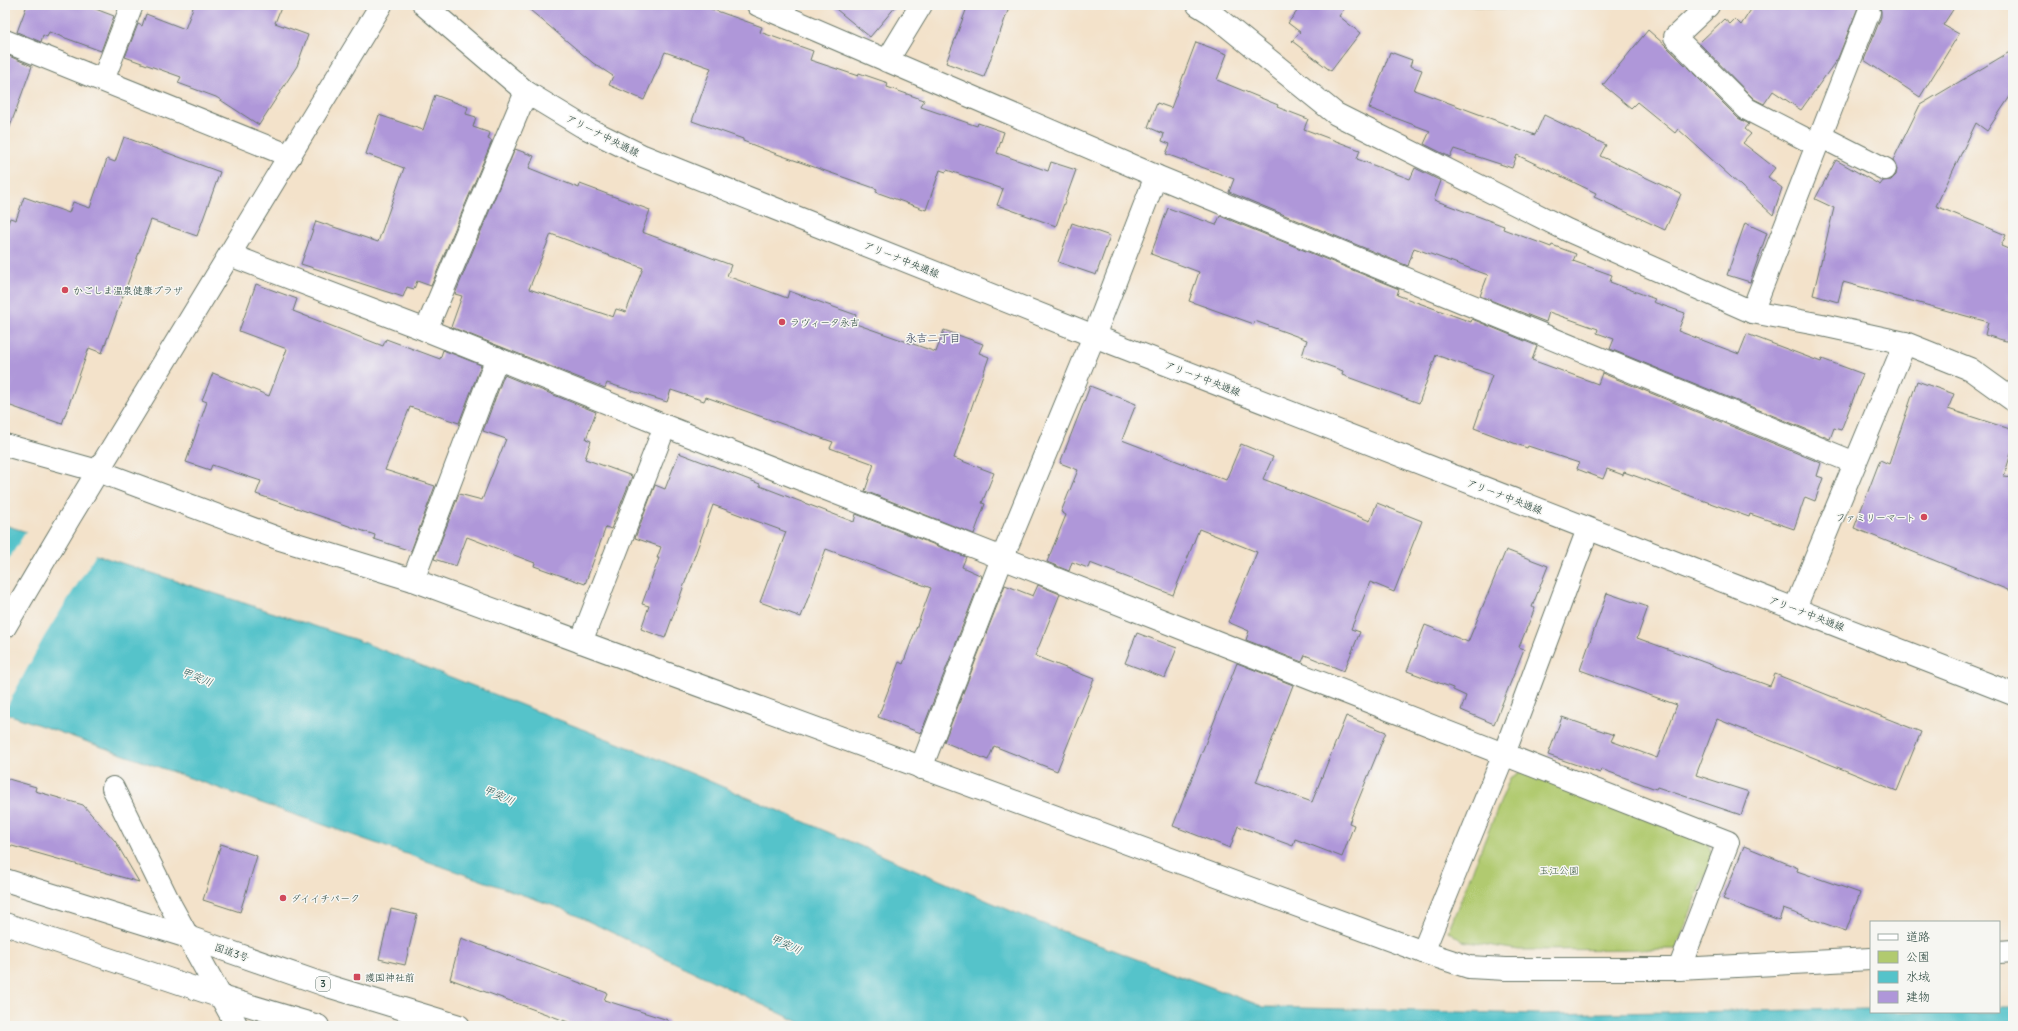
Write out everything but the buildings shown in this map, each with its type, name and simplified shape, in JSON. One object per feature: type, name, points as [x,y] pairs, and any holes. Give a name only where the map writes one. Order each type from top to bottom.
[{"type":"main road","points":[[103,80],[132,5]]},
{"type":"main road","points":[[5,628],[98,471],[381,5]]},
{"type":"main road","name":"アリーナ中央通線","points":[[424,5],[526,92],[582,126],[643,156],[1094,336],[2013,694]]},
{"type":"main road","points":[[758,5],[1156,176],[1855,463]]},
{"type":"main road","points":[[886,60],[921,5]]},
{"type":"main road","points":[[1198,5],[1211,13],[1336,114],[1567,230],[1752,312],[1905,343],[1970,369],[2013,400]]},
{"type":"main road","points":[[1708,6],[1675,37],[1747,109],[1885,169]]},
{"type":"main road","points":[[1752,312],[1869,12]]},
{"type":"main road","points":[[5,41],[290,156]]},
{"type":"main road","points":[[426,330],[526,92]]},
{"type":"main road","points":[[921,768],[1003,556],[1094,336],[1156,176]]},
{"type":"main road","points":[[230,255],[426,330],[665,426],[1003,556],[1728,842],[1679,969]]},
{"type":"main road","points":[[1795,608],[1905,343]]},
{"type":"main road","points":[[413,580],[497,358]]},
{"type":"main road","points":[[581,642],[665,426]]},
{"type":"main road","points":[[5,445],[98,471],[280,539],[413,580],[1423,952],[1469,967],[1679,969],[1870,959]]},
{"type":"main road","points":[[1423,952],[1504,754],[1588,529]]},
{"type":"main road","points":[[114,788],[171,906],[237,1026]]},
{"type":"main road","name":"国道3号","points":[[5,880],[188,937],[331,987],[459,1026]]},
{"type":"main road","points":[[5,924],[221,997],[318,1026]]},
{"type":"main road","points":[[2000,952],[2013,951]]},
{"type":"green space","points":[[1462,5],[1555,5],[1512,9]]},
{"type":"green space","name":"玉江公園","points":[[1524,771],[1706,841],[1713,857],[1676,949],[1518,950],[1462,941],[1448,931],[1510,778]]},
{"type":"water","name":"甲突川","points":[[5,525],[357,640],[658,759],[1030,919],[1264,1007],[1539,1014],[1870,1009],[1870,1013],[2000,1013],[2000,1006],[2013,1006],[2013,1026],[807,1026],[563,909],[5,713]]},
{"type":"pier","points":[[27,530],[97,553],[44,637],[5,710],[5,565]]},
{"type":"place","name":"かごしま温泉健康プラザ","points":[[65,290]]},
{"type":"place","name":"ラヴィータ永吉","points":[[782,322]]},
{"type":"place","name":"ファミリーマート","points":[[1924,517]]},
{"type":"place","name":"ダイイチパーク","points":[[283,898]]},
{"type":"place","name":"護国神社前","points":[[357,977]]},
{"type":"district","name":"永吉二丁目","points":[[933,338]]}]
